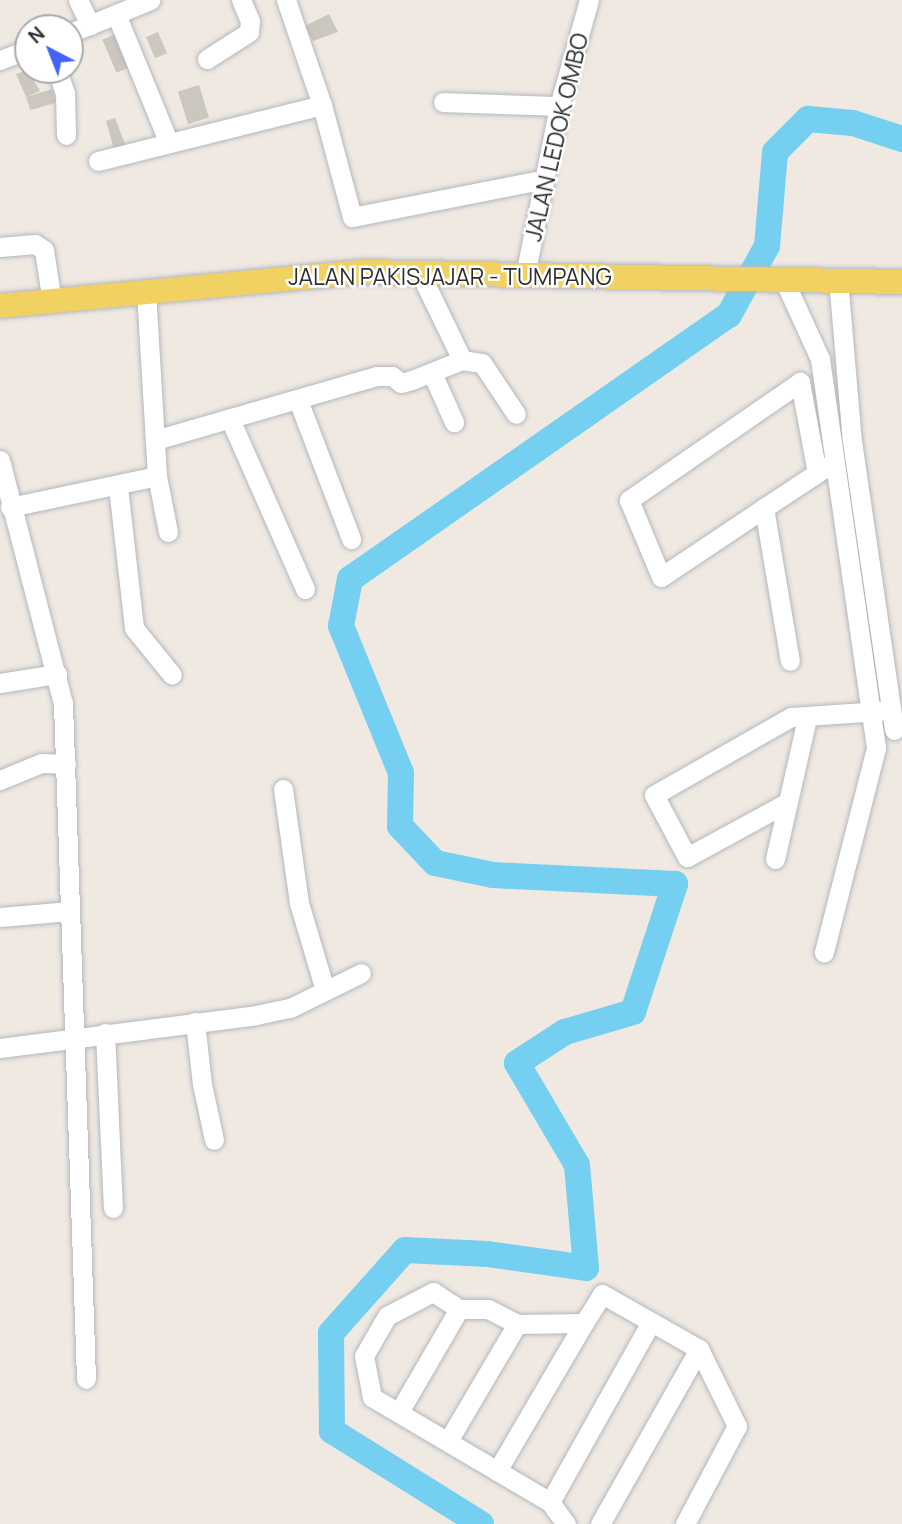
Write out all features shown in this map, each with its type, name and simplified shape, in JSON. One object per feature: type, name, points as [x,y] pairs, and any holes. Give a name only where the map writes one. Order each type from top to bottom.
[{"type":"main road","name":"JALAN PAKISJAJAR - TUMPANG","points":[[0,306],[146,289],[325,274],[706,275],[902,282]]},
{"type":"street","points":[[78,0],[90,25]]},
{"type":"street","points":[[84,27],[150,0]]},
{"type":"street","points":[[207,59],[249,32],[250,22],[240,0]]},
{"type":"street","points":[[286,0],[322,105],[352,216],[545,179]]},
{"type":"street","name":"JALAN LEDOK OMBO","points":[[525,275],[559,106],[589,0]]},
{"type":"street","points":[[116,14],[168,141]]},
{"type":"street","points":[[62,84],[65,93],[66,135]]},
{"type":"street","points":[[443,103],[559,106]]},
{"type":"street","points":[[98,161],[168,141],[322,105]]},
{"type":"street","points":[[0,247],[41,246],[52,302]]},
{"type":"street","points":[[421,275],[462,360]]},
{"type":"street","points":[[781,278],[820,359],[832,452],[880,648],[890,710],[898,731]]},
{"type":"street","points":[[824,952],[876,748],[869,722],[860,651],[852,440],[838,279]]},
{"type":"street","points":[[146,289],[157,476],[168,531]]},
{"type":"street","points":[[820,359],[844,356]]},
{"type":"street","points":[[155,440],[377,376],[392,376],[401,383],[462,360],[482,363],[516,414]]},
{"type":"street","points":[[432,373],[454,422]]},
{"type":"street","points":[[817,473],[800,382],[629,500],[661,577],[817,473],[832,452],[852,440]]},
{"type":"street","points":[[298,400],[351,539]]},
{"type":"street","points":[[230,419],[305,589]]},
{"type":"street","points":[[1,465],[10,507],[57,674],[62,715],[86,1379]]},
{"type":"street","points":[[10,507],[118,487],[157,476]]},
{"type":"street","points":[[118,487],[134,628],[172,675]]},
{"type":"street","points":[[764,508],[790,662]]},
{"type":"street","points":[[860,651],[880,648]]},
{"type":"street","points":[[0,683],[57,674]]},
{"type":"street","points":[[869,722],[890,710]]},
{"type":"street","points":[[788,802],[687,858],[654,795],[791,717],[869,722],[898,731]]},
{"type":"street","points":[[775,859],[807,718]]},
{"type":"street","points":[[0,780],[65,755]]},
{"type":"street","points":[[283,789],[299,903],[325,990]]},
{"type":"street","points":[[0,917],[70,911]]},
{"type":"street","points":[[0,1048],[290,1008],[361,973]]},
{"type":"street","points":[[195,1022],[202,1084],[214,1140]]},
{"type":"street","points":[[105,1033],[113,1208]]},
{"type":"street","points":[[566,1524],[550,1502],[372,1397],[364,1356],[387,1316],[433,1292],[459,1309],[488,1309],[517,1324],[584,1323]]},
{"type":"street","points":[[497,1471],[602,1294],[699,1349],[737,1426],[685,1524]]},
{"type":"street","points":[[399,1412],[459,1309]]},
{"type":"street","points":[[550,1502],[651,1322]]},
{"type":"street","points":[[448,1441],[517,1324]]},
{"type":"street","points":[[600,1524],[699,1349]]},
{"type":"building","points":[[329,14],[338,32],[313,41],[305,26]]},
{"type":"building","points":[[158,32],[167,53],[155,58],[146,37]]},
{"type":"building","points":[[118,33],[132,66],[116,73],[102,40]]},
{"type":"building","points":[[20,84],[36,84],[40,91],[26,97]]},
{"type":"building","points":[[199,85],[209,118],[188,124],[178,91]]},
{"type":"building","points":[[52,89],[56,102],[30,110],[26,97]]},
{"type":"building","points":[[115,118],[127,149],[115,153],[106,121]]},
{"type":"waterway","points":[[481,1524],[332,1431],[331,1333],[405,1250],[487,1254],[586,1268],[577,1165],[517,1063],[565,1032],[633,1012],[675,884],[493,875],[435,863],[400,826],[401,773],[341,626],[350,579],[729,315],[767,246],[775,152],[808,119],[853,123],[902,139]]}]
